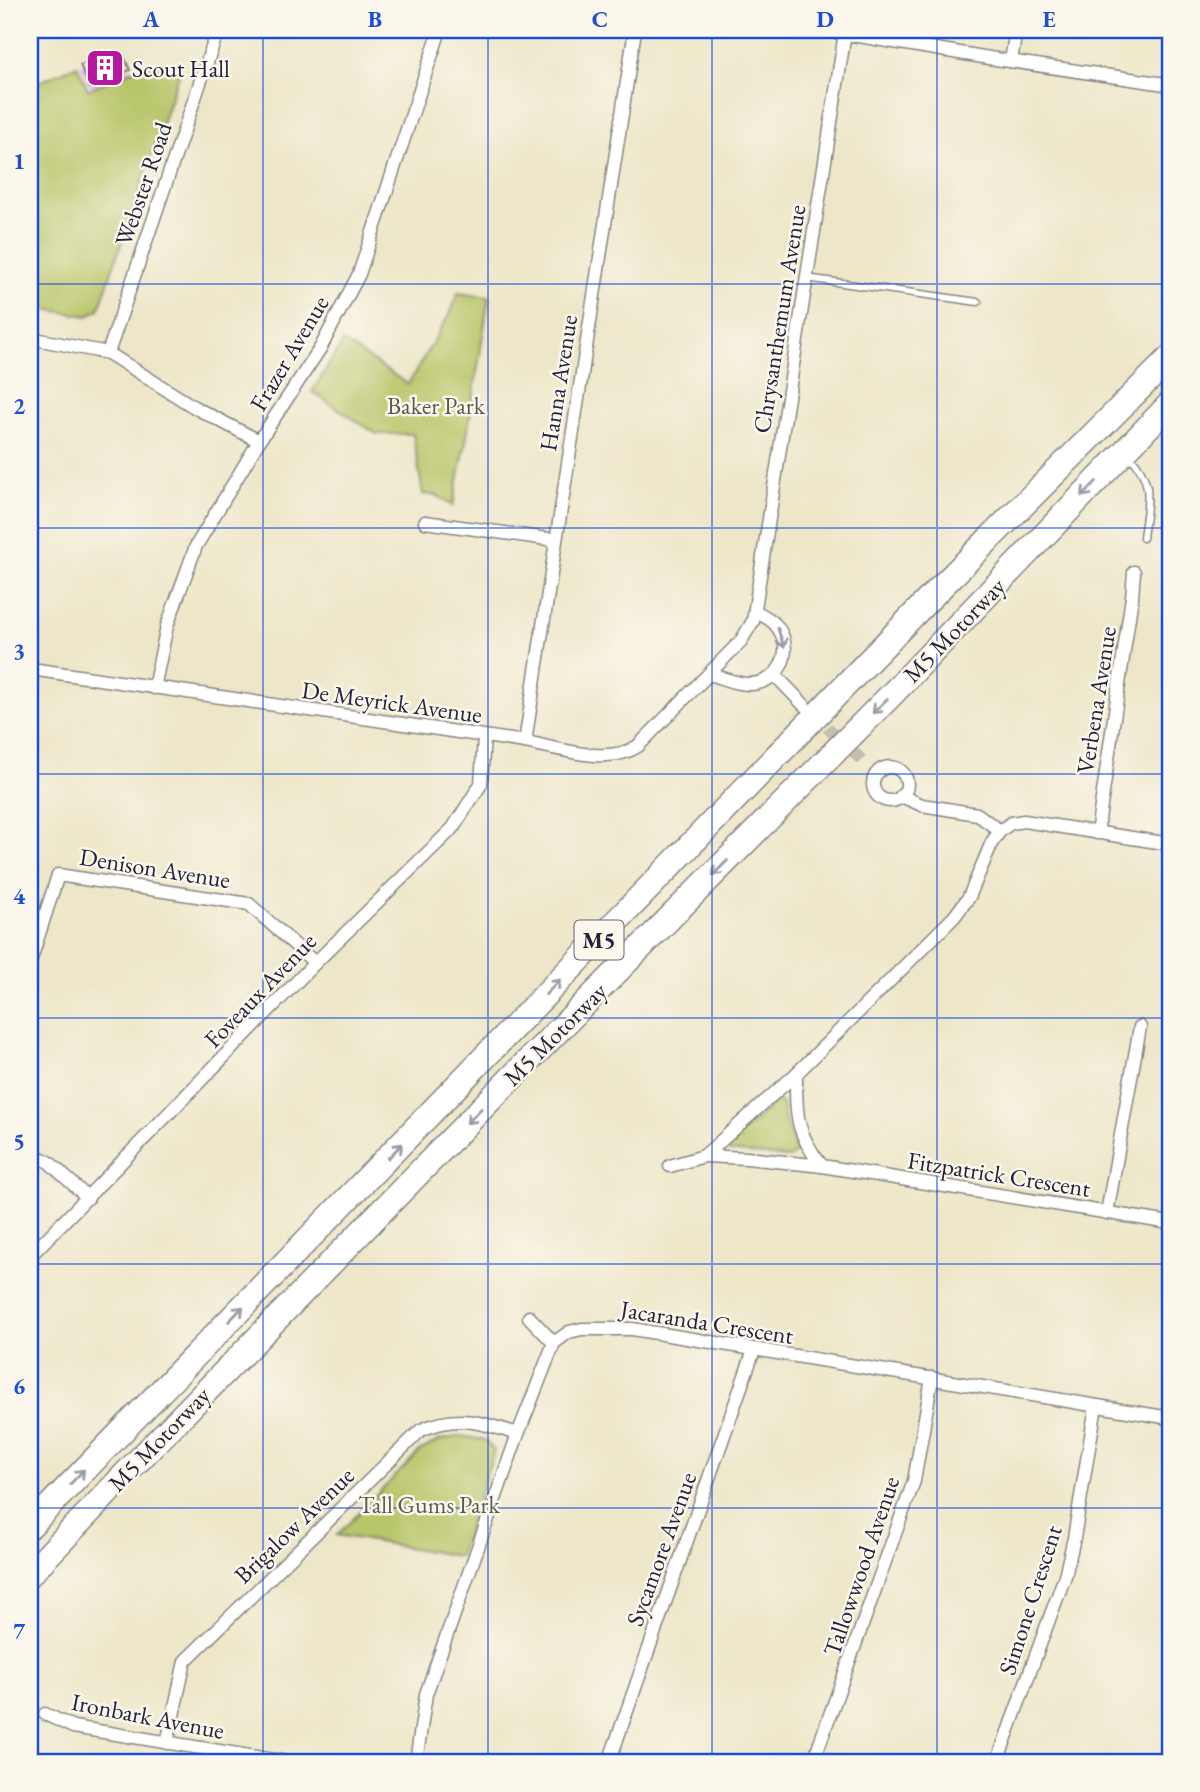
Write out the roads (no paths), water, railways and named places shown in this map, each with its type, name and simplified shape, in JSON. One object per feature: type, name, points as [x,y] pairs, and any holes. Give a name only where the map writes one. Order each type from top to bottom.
[{"type":"highway","name":"M5 Motorway","points":[[30,1525],[917,612],[1170,358]]},
{"type":"highway","name":"M5 Motorway","points":[[30,1574],[512,1077],[894,692],[1170,404]]},
{"type":"street","name":"Webster Road","points":[[108,353],[219,30]]},
{"type":"street","name":"Frazer Avenue","points":[[154,688],[167,626],[196,546],[259,441],[321,347],[359,274],[440,30]]},
{"type":"street","name":"Hanna Avenue","points":[[525,742],[635,30]]},
{"type":"street","points":[[823,30],[1165,84]]},
{"type":"street","points":[[1011,61],[1016,30]]},
{"type":"street","name":"Chrysanthemum Avenue","points":[[741,641],[750,627],[755,611],[845,33]]},
{"type":"street","points":[[30,338],[108,353],[194,407],[259,441]]},
{"type":"street","points":[[425,522],[555,540]]},
{"type":"street","name":"Verbena Avenue","points":[[1097,833],[1134,572]]},
{"type":"street","points":[[710,674],[750,685],[775,675],[784,658],[782,636],[774,624],[755,611]]},
{"type":"street","name":"De Meyrick Avenue","points":[[38,670],[525,742],[603,756],[623,754],[638,747],[741,641]]},
{"type":"street","points":[[775,675],[804,705]]},
{"type":"street","name":"Foveaux Avenue","points":[[30,1256],[315,963],[453,828],[481,784],[484,737]]},
{"type":"street","points":[[866,764],[877,773]]},
{"type":"street","points":[[886,768],[901,772],[906,782],[901,796],[891,801],[880,798],[873,783],[877,773],[886,768]]},
{"type":"street","points":[[901,796],[922,805],[976,814],[1000,831],[1010,823],[1024,821],[1170,844]]},
{"type":"street","name":"Fitzpatrick Crescent","points":[[704,1156],[796,1074],[954,917],[969,898],[992,842],[1000,831]]},
{"type":"street","name":"Denison Avenue","points":[[30,962],[58,875],[249,904],[315,963]]},
{"type":"street","points":[[1107,1213],[1140,1027]]},
{"type":"street","points":[[796,1074],[797,1120],[800,1132],[822,1166]]},
{"type":"street","points":[[30,1153],[48,1163],[88,1198]]},
{"type":"street","name":"Fitzpatrick Crescent","points":[[670,1166],[704,1156],[747,1157],[822,1166],[1170,1223]]},
{"type":"street","points":[[416,1762],[426,1694],[518,1434],[554,1343],[529,1317]]},
{"type":"street","name":"Jacaranda Crescent","points":[[554,1343],[569,1332],[583,1329],[632,1329],[1170,1418]]},
{"type":"street","name":"Sycamore Avenue","points":[[609,1762],[754,1350]]},
{"type":"street","name":"Tallowwood Avenue","points":[[813,1762],[914,1481],[932,1378]]},
{"type":"street","name":"Simone Crescent","points":[[997,1762],[1065,1576],[1096,1406]]},
{"type":"street","name":"Brigalow Avenue","points":[[167,1743],[185,1661],[421,1430],[438,1422],[460,1419],[481,1422],[518,1434]]},
{"type":"street","name":"Ironbark Avenue","points":[[45,1714],[73,1727],[286,1762]]},
{"type":"lane","points":[[806,278],[978,302]]},
{"type":"lane","points":[[1125,451],[1146,475],[1148,485],[1143,538]]},
{"type":"tunnel","points":[[814,715],[866,764]]},
{"type":"place","name":"Scout Hall","points":[[105,68]]},
{"type":"park label","name":"Baker Park","points":[[436,405]]},
{"type":"park label","name":"Tall Gums Park","points":[[429,1504]]}]
